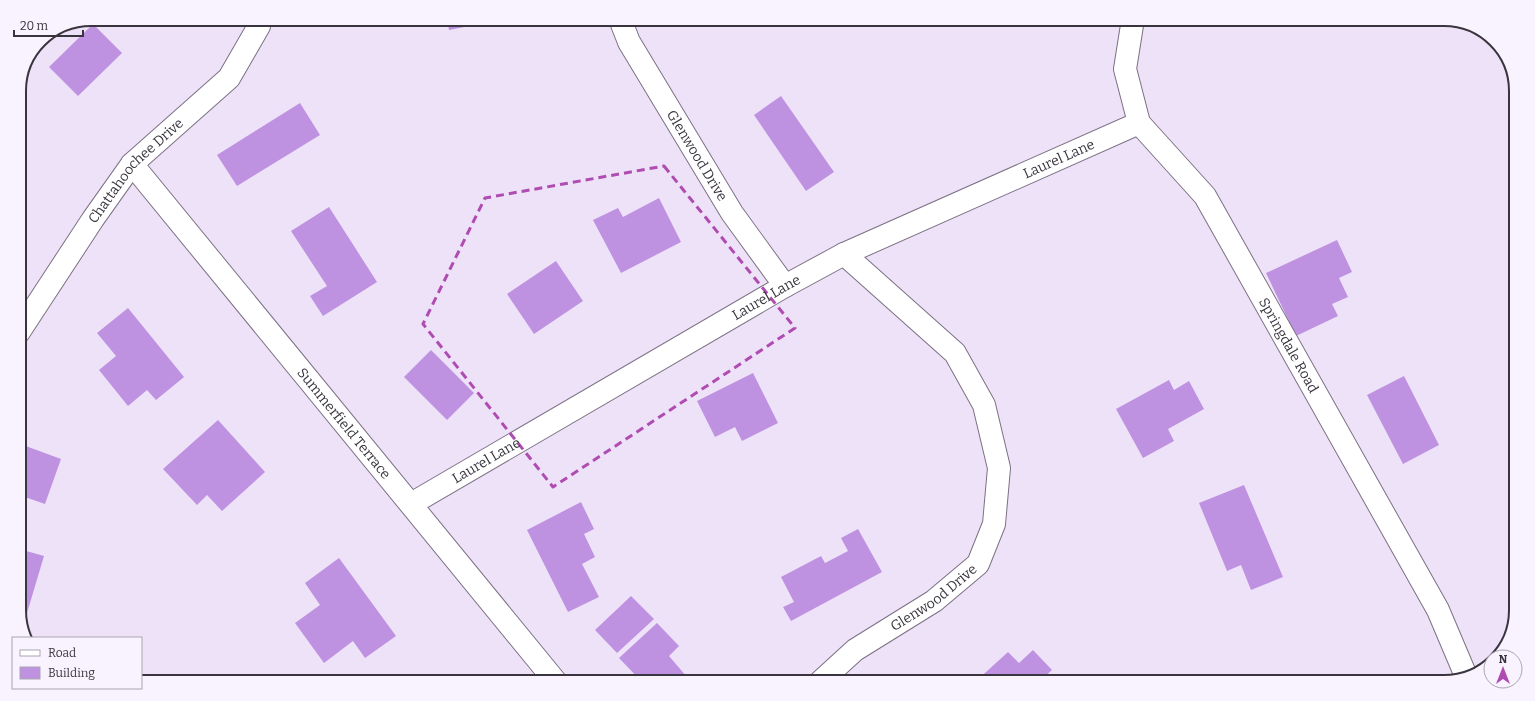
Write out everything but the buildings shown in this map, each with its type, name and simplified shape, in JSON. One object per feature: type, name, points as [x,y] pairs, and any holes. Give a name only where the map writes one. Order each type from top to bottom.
[{"type":"street","name":"Chattahoochee Drive","points":[[26,321],[93,219],[132,164],[229,78],[259,26]]},
{"type":"street","name":"Glenwood Drive","points":[[623,26],[629,42],[732,213],[785,286]]},
{"type":"street","name":"Springdale Road","points":[[1132,26],[1125,69],[1139,123],[1205,196],[1438,610],[1464,672]]},
{"type":"street","name":"Laurel Lane","points":[[411,504],[785,286],[844,254],[1139,123]]},
{"type":"street","name":"Summerfield Terrace","points":[[132,164],[550,675]]},
{"type":"street","name":"Glenwood Drive","points":[[828,675],[855,650],[934,601],[978,564],[994,524],[999,468],[984,405],[955,353],[844,254]]},
{"type":"highlighted area","points":[[664,166],[795,328],[553,487],[423,324],[485,198]]}]
